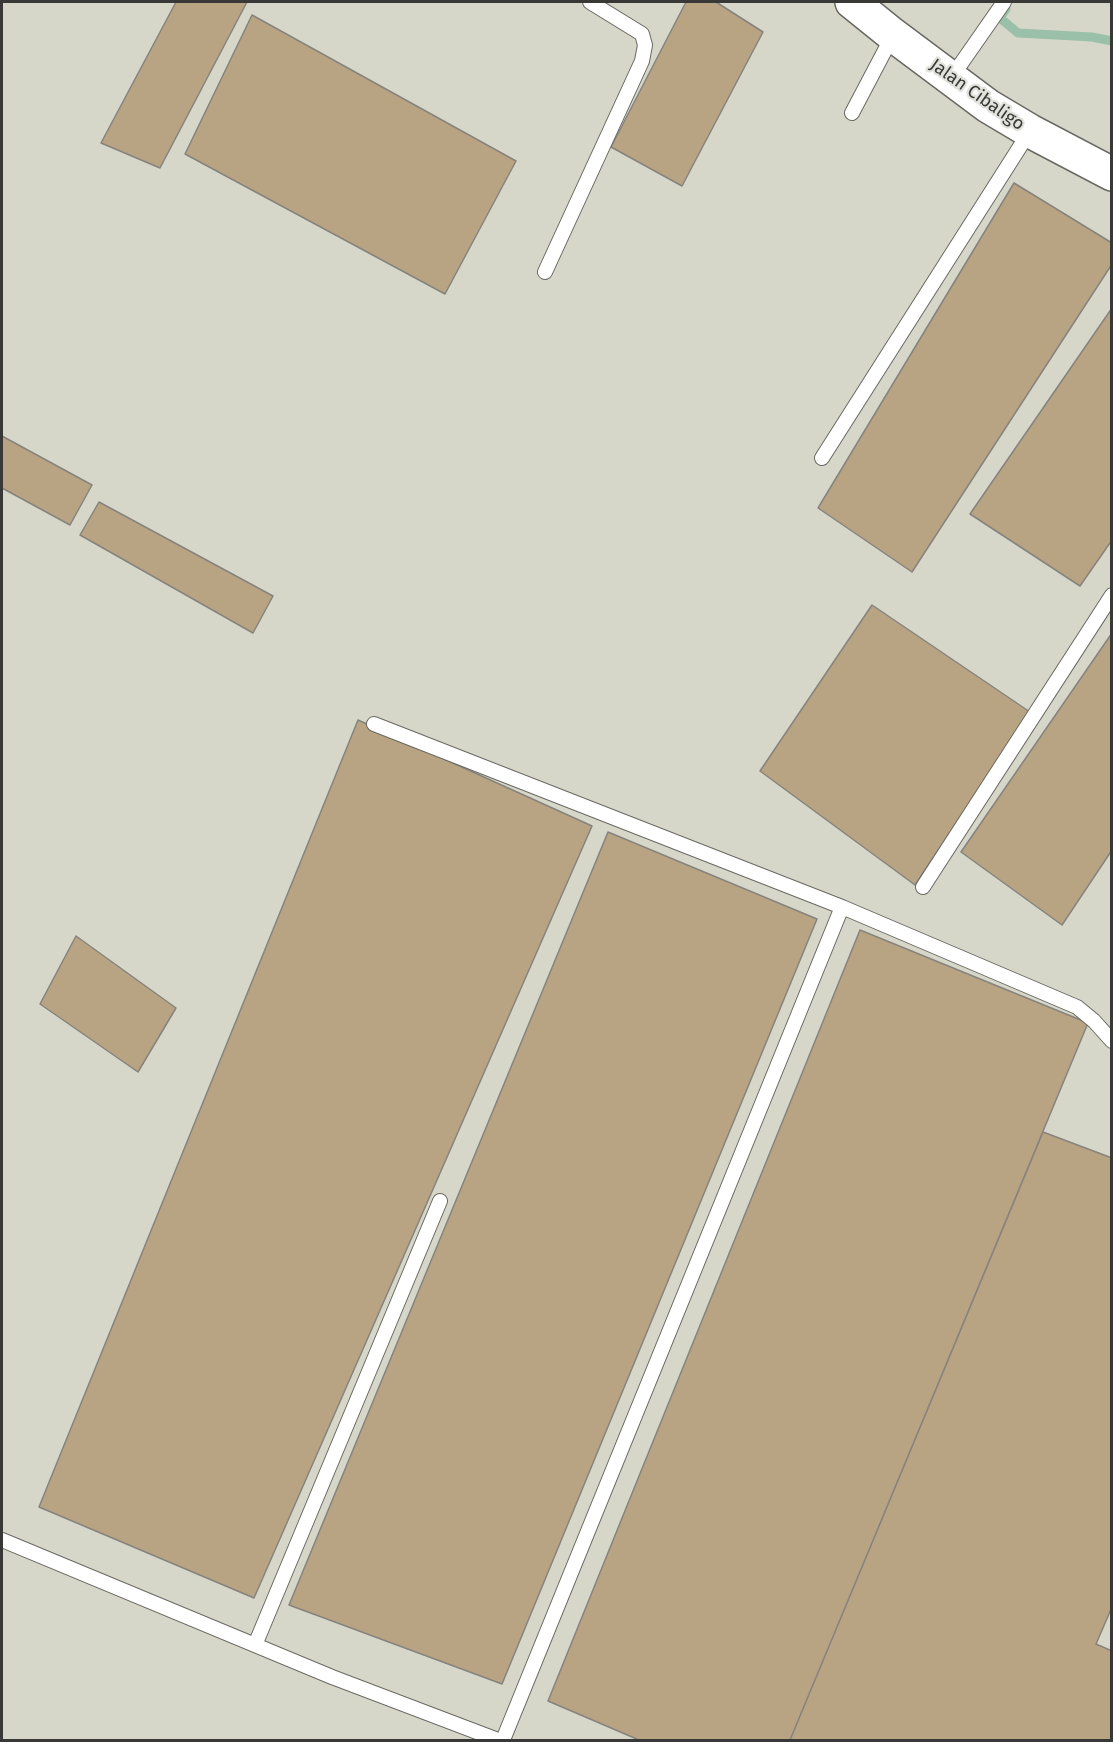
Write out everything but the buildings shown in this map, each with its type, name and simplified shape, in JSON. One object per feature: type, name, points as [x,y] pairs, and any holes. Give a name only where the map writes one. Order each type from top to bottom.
[{"type":"main road","name":"Jalan Cibaligo","points":[[852,2],[988,106],[1112,174]]},
{"type":"lane","points":[[545,272],[642,61],[645,45],[642,34],[590,2]]},
{"type":"lane","points":[[951,78],[1004,2]]},
{"type":"lane","points":[[852,113],[893,35]]},
{"type":"lane","points":[[822,458],[1030,131]]},
{"type":"lane","points":[[923,887],[1112,595]]},
{"type":"lane","points":[[374,724],[842,907],[1077,1007],[1094,1021],[1112,1041]]},
{"type":"lane","points":[[503,1740],[842,907]]},
{"type":"lane","points":[[255,1645],[440,1201]]},
{"type":"lane","points":[[2,1540],[343,1681],[498,1740]]},
{"type":"shaded area","points":[[2,2],[1111,2],[1111,1740],[2,1740]]},
{"type":"waterway","points":[[1006,9],[1000,18],[1018,33],[1092,37],[1112,41]]}]
